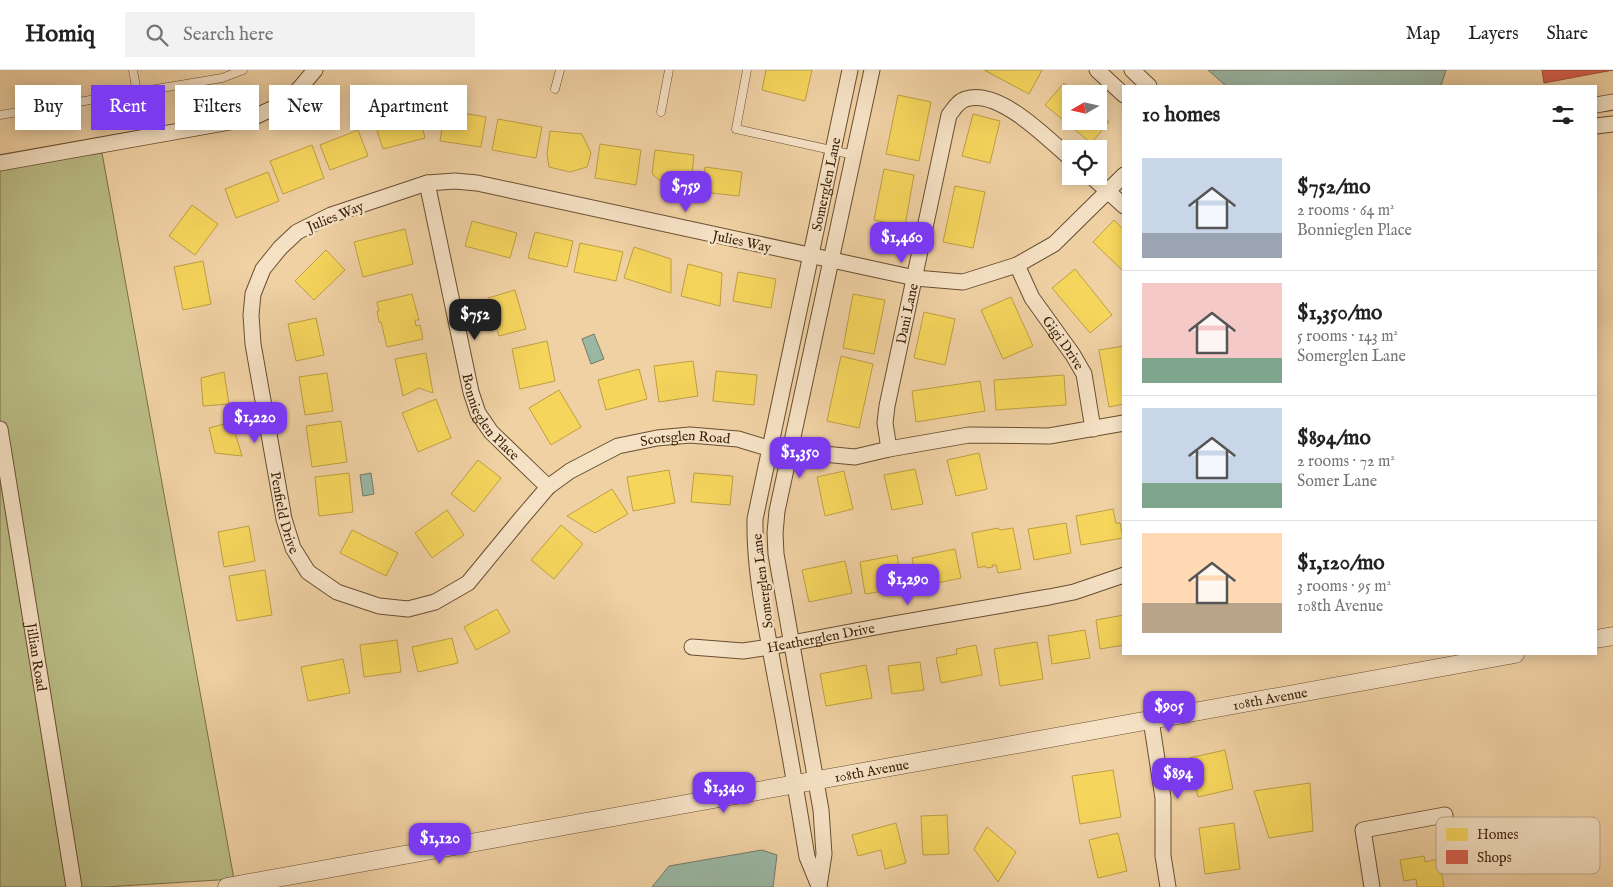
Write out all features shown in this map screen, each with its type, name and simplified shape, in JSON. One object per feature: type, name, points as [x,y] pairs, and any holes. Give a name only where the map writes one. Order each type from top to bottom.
[{"type":"street","points":[[0,163],[252,118],[278,106],[299,89],[315,70]]},
{"type":"street","name":"Somerglen Lane","points":[[819,887],[807,857],[770,647],[755,543],[756,519],[770,449],[850,70]]},
{"type":"street","name":"Somerglen Lane","points":[[819,887],[824,854],[817,780],[776,554],[775,533],[777,511],[872,70]]},
{"type":"street","points":[[1097,70],[1122,93]]},
{"type":"street","points":[[1132,70],[1148,85]]},
{"type":"street","name":"Dani Lane","points":[[890,449],[885,423],[887,406],[949,115],[965,99],[980,97],[993,101],[1025,118],[1062,151]]},
{"type":"street","points":[[1597,105],[1613,102]]},
{"type":"street","points":[[1597,126],[1613,124]]},
{"type":"street","name":"Julies Way","points":[[263,270],[280,248],[296,232],[332,215],[427,184],[455,181],[477,183],[915,278],[963,282],[1017,265],[1054,244],[1122,177]]},
{"type":"street","name":"Bonnieglen Place","points":[[427,184],[470,392],[478,413],[491,432],[548,487]]},
{"type":"street","points":[[1101,185],[1122,204]]},
{"type":"street","name":"Gigi Drive","points":[[1017,265],[1032,298],[1073,355],[1084,374],[1092,429]]},
{"type":"street","name":"Penfield Drive","points":[[263,270],[253,294],[253,344],[284,518],[293,548],[308,572],[337,592]]},
{"type":"street","name":"Scotsglen Road","points":[[337,592],[379,606],[408,609],[435,602],[468,584],[548,487],[570,471],[618,446],[657,438],[690,435],[738,439],[770,449],[855,457],[969,435],[1048,436],[1122,423]]},
{"type":"street","name":"Jillian Road","points":[[0,429],[74,887]]},
{"type":"street","name":"Heatherglen Drive","points":[[692,647],[743,651],[770,647],[887,625],[1050,598],[1122,576]]},
{"type":"street","points":[[1597,639],[1613,636]]},
{"type":"street","name":"108th Avenue","points":[[227,887],[1509,655]]},
{"type":"street","points":[[1151,720],[1163,798],[1163,856],[1168,887]]},
{"type":"street","points":[[1439,817],[1445,816]]},
{"type":"street","points":[[1372,887],[1363,830],[1436,818]]},
{"type":"lane","points":[[133,70],[136,85]]},
{"type":"lane","points":[[165,87],[243,70]]},
{"type":"lane","points":[[556,89],[560,70]]},
{"type":"lane","points":[[661,112],[669,70]]},
{"type":"lane","points":[[748,70],[736,129],[854,155]]},
{"type":"lane","points":[[0,115],[91,100]]},
{"type":"green space","points":[[102,153],[234,879],[105,887],[0,887],[0,166]]},
{"type":"shaded area","points":[[1208,70],[1446,70],[1441,85],[1225,85]]},
{"type":"shaded area","points":[[594,334],[604,359],[591,364],[582,339]]},
{"type":"shaded area","points":[[371,473],[374,494],[363,496],[360,475]]},
{"type":"shaded area","points":[[762,850],[777,855],[773,887],[652,887],[669,866]]},
{"type":"building: Homes","points":[[766,70],[812,70],[805,101],[762,90]]},
{"type":"building: Homes","points":[[984,70],[1042,70],[1029,94]]},
{"type":"building: Homes","points":[[1062,85],[1062,119],[1045,105]]},
{"type":"building: Homes","points":[[898,95],[931,102],[919,161],[886,154]]},
{"type":"building: Homes","points":[[467,114],[486,117],[481,147],[440,141],[442,130],[467,130]]},
{"type":"building: Homes","points":[[973,114],[1000,121],[990,163],[962,156]]},
{"type":"building: Homes","points":[[498,119],[542,127],[536,158],[492,150]]},
{"type":"building: Homes","points":[[358,130],[368,156],[330,170],[320,145]]},
{"type":"building: Homes","points":[[377,130],[423,130],[425,138],[383,149]]},
{"type":"building: Homes","points":[[1075,130],[1102,130],[1094,140],[1087,140]]},
{"type":"building: Homes","points":[[550,131],[582,134],[591,153],[587,167],[570,172],[549,167],[547,154]]},
{"type":"building: Homes","points":[[600,144],[641,150],[636,185],[595,178]]},
{"type":"building: Homes","points":[[312,145],[324,178],[283,194],[270,161]]},
{"type":"building: Homes","points":[[655,150],[694,155],[691,183],[676,194],[652,174]]},
{"type":"building: Homes","points":[[705,167],[742,172],[739,196],[702,192]]},
{"type":"building: Homes","points":[[884,169],[914,175],[905,226],[874,220]]},
{"type":"building: Homes","points":[[268,172],[279,201],[236,218],[225,189]]},
{"type":"building: Homes","points":[[955,186],[985,192],[973,248],[943,242]]},
{"type":"building: Homes","points":[[192,205],[218,224],[195,255],[169,236]]},
{"type":"building: Homes","points":[[1114,220],[1122,228],[1122,270],[1093,242]]},
{"type":"building: Homes","points":[[472,221],[517,233],[510,258],[465,246]]},
{"type":"building: Homes","points":[[405,229],[413,264],[363,277],[354,242]]},
{"type":"building: Homes","points":[[535,232],[573,241],[567,267],[528,258]]},
{"type":"building: Homes","points":[[580,243],[623,252],[616,281],[574,272]]},
{"type":"building: Homes","points":[[634,247],[671,259],[671,293],[624,278]]},
{"type":"building: Homes","points":[[326,250],[345,270],[314,300],[295,281]]},
{"type":"building: Homes","points":[[203,261],[211,304],[183,310],[174,267]]},
{"type":"building: Homes","points":[[688,264],[722,273],[720,306],[681,296]]},
{"type":"building: Homes","points":[[1075,269],[1112,315],[1090,333],[1052,288]]},
{"type":"building: Homes","points":[[738,272],[776,279],[771,308],[733,301]]},
{"type":"building: Homes","points":[[515,290],[526,329],[499,336],[488,298]]},
{"type":"building: Homes","points":[[412,294],[419,320],[415,320],[416,326],[420,325],[423,339],[387,347],[381,322],[379,322],[377,302]]},
{"type":"building: Homes","points":[[853,294],[885,300],[874,354],[843,348]]},
{"type":"building: Homes","points":[[1011,297],[1033,346],[1003,359],[981,310]]},
{"type":"building: Homes","points":[[924,312],[955,319],[945,365],[914,358]]},
{"type":"building: Homes","points":[[316,318],[324,355],[296,361],[288,324]]},
{"type":"building: Homes","points":[[547,341],[555,381],[520,389],[512,349]]},
{"type":"building: Homes","points":[[1122,346],[1122,404],[1109,407],[1099,350]]},
{"type":"building: Homes","points":[[426,353],[433,393],[419,388],[403,396],[395,359]]},
{"type":"building: Homes","points":[[841,356],[873,364],[859,428],[827,421]]},
{"type":"building: Homes","points":[[693,361],[698,396],[659,402],[654,366]]},
{"type":"building: Homes","points":[[639,369],[647,399],[606,410],[598,380]]},
{"type":"building: Homes","points":[[716,371],[757,375],[754,405],[713,401]]},
{"type":"building: Homes","points":[[224,372],[229,404],[203,406],[201,378]]},
{"type":"building: Homes","points":[[327,373],[333,411],[305,415],[299,377]]},
{"type":"building: Homes","points":[[1064,375],[1066,405],[996,410],[994,380]]},
{"type":"building: Homes","points":[[980,381],[985,411],[916,422],[912,391]]},
{"type":"building: Homes","points":[[559,390],[581,427],[551,445],[529,408]]},
{"type":"building: Homes","points":[[436,399],[451,438],[418,452],[402,413]]},
{"type":"building: Homes","points":[[341,421],[347,462],[312,467],[306,426]]},
{"type":"building: Homes","points":[[232,422],[242,456],[215,453],[209,428]]},
{"type":"building: Homes","points":[[979,453],[987,489],[956,496],[947,460]]},
{"type":"building: Homes","points":[[478,460],[501,478],[474,512],[451,494]]},
{"type":"building: Homes","points":[[915,469],[923,504],[892,510],[884,475]]},
{"type":"building: Homes","points":[[669,470],[675,503],[633,511],[627,477]]},
{"type":"building: Homes","points":[[844,471],[853,509],[825,516],[817,477]]},
{"type":"building: Homes","points":[[349,473],[353,512],[319,516],[315,477]]},
{"type":"building: Homes","points":[[694,473],[733,476],[730,505],[691,502]]},
{"type":"building: Homes","points":[[612,489],[628,514],[595,533],[567,516]]},
{"type":"building: Homes","points":[[1113,509],[1116,523],[1120,523],[1122,538],[1081,545],[1076,516]]},
{"type":"building: Homes","points":[[447,510],[464,535],[432,558],[415,533]]},
{"type":"building: Homes","points":[[1066,523],[1071,553],[1034,560],[1028,529]]},
{"type":"building: Homes","points":[[561,525],[583,544],[554,579],[531,560]]},
{"type":"building: Homes","points":[[249,526],[255,561],[224,567],[218,532]]},
{"type":"building: Homes","points":[[998,528],[1000,530],[1013,528],[1021,569],[998,573],[996,565],[978,568],[972,533]]},
{"type":"building: Homes","points":[[352,530],[398,553],[386,576],[340,553]]},
{"type":"building: Homes","points":[[955,549],[961,578],[918,587],[912,558]]},
{"type":"building: Homes","points":[[897,555],[902,588],[865,594],[860,562]]},
{"type":"building: Homes","points":[[845,561],[852,593],[809,602],[802,570]]},
{"type":"building: Homes","points":[[265,570],[272,615],[237,621],[229,576]]},
{"type":"building: Homes","points":[[497,609],[510,632],[476,650],[464,627]]},
{"type":"building: Homes","points":[[1122,615],[1122,645],[1100,649],[1096,620]]},
{"type":"building: Homes","points":[[1085,630],[1090,658],[1052,664],[1048,636]]},
{"type":"building: Homes","points":[[452,638],[458,663],[418,672],[412,647]]},
{"type":"building: Homes","points":[[397,640],[401,672],[364,677],[360,645]]},
{"type":"building: Homes","points":[[1037,642],[1043,679],[1000,686],[994,649]]},
{"type":"building: Homes","points":[[976,645],[982,675],[941,683],[936,658],[957,654],[956,649]]},
{"type":"building: Homes","points":[[343,659],[350,693],[308,701],[301,667]]},
{"type":"building: Homes","points":[[920,662],[924,690],[892,694],[888,666]]},
{"type":"building: Homes","points":[[866,665],[872,698],[826,706],[820,674]]},
{"type":"building: Homes","points":[[1225,750],[1233,789],[1198,797],[1189,758]]},
{"type":"building: Homes","points":[[1113,770],[1121,817],[1080,824],[1072,776]]},
{"type":"building: Homes","points":[[1310,783],[1313,831],[1269,838],[1254,791]]},
{"type":"building: Homes","points":[[947,815],[949,854],[923,855],[921,816]]},
{"type":"building: Homes","points":[[896,823],[906,863],[885,869],[881,850],[858,856],[852,835]]},
{"type":"building: Homes","points":[[1234,823],[1240,869],[1205,874],[1199,828]]},
{"type":"building: Homes","points":[[987,827],[1016,852],[998,882],[974,849]]},
{"type":"building: Homes","points":[[1118,833],[1127,871],[1098,878],[1089,840]]},
{"type":"building: Homes","points":[[1424,856],[1425,862],[1436,860],[1436,874],[1442,874],[1444,887],[1417,887],[1416,879],[1404,881],[1400,860]]},
{"type":"building: Shops","points":[[1542,70],[1613,70],[1544,83]]}]
